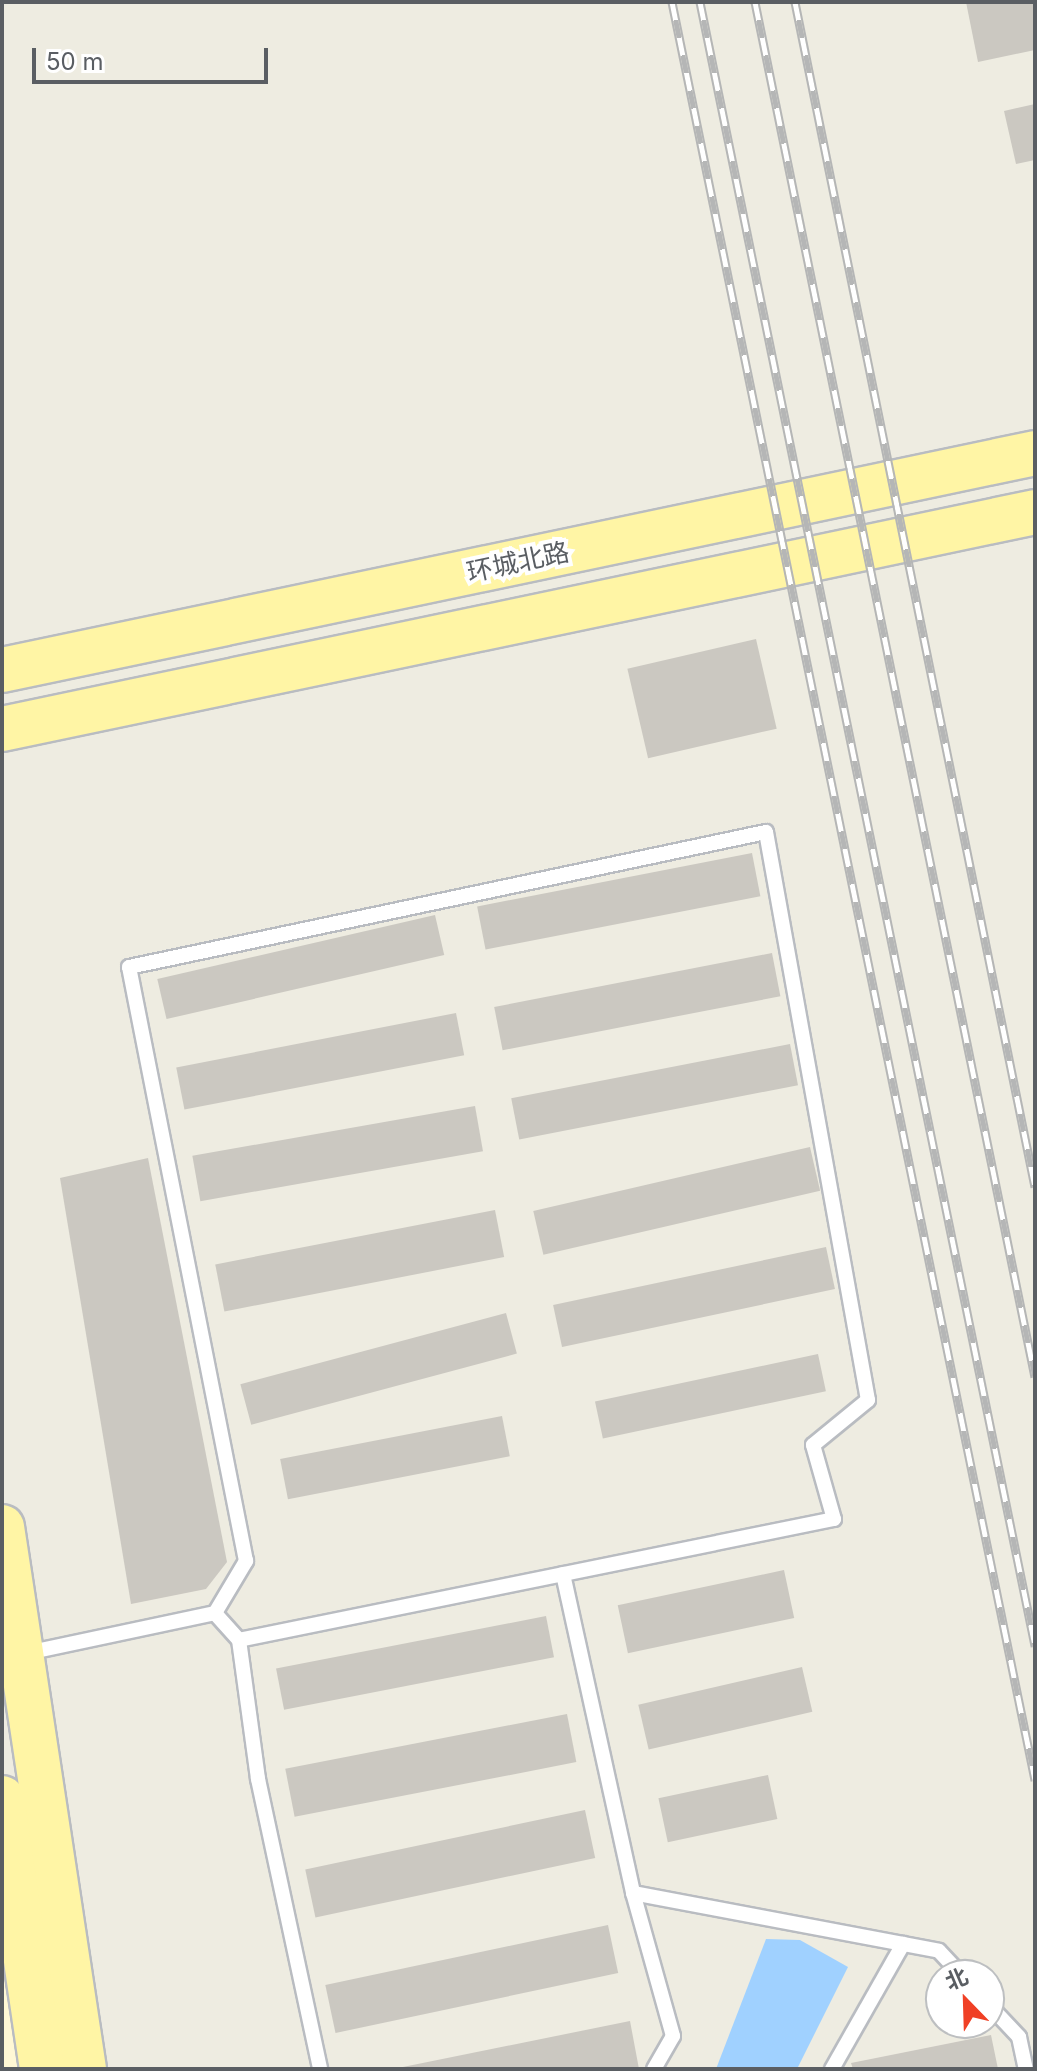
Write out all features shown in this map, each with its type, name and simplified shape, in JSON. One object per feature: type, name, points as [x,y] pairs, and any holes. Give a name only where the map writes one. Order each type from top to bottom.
[{"type":"main road","name":"环城北路","points":[[2,670],[1035,453]]},
{"type":"main road","points":[[2,729],[1035,512]]},
{"type":"main road","points":[[2,1527],[84,2069]]},
{"type":"main road","points":[[2,1798],[42,2069]]},
{"type":"lane","points":[[22,1653],[215,1613],[246,1561],[129,967],[766,832],[868,1400],[813,1445],[834,1519],[239,1640]]},
{"type":"lane","points":[[563,1574],[633,1893],[673,2036],[654,2069]]},
{"type":"lane","points":[[215,1613],[239,1640],[258,1779],[320,2069]]},
{"type":"lane","points":[[633,1893],[939,1951],[946,1959]]},
{"type":"lane","points":[[832,2069],[903,1944]]},
{"type":"lane","points":[[1005,2022],[1019,2037],[1026,2069]]},
{"type":"shaded area","points":[[2,1886],[26,2069],[2,2069]]},
{"type":"water","points":[[766,1939],[800,1940],[848,1967],[797,2069],[716,2069]]},
{"type":"building","points":[[966,2],[1035,2],[1035,50],[978,62]]},
{"type":"building","points":[[1035,104],[1035,160],[1016,164],[1004,111]]},
{"type":"building","points":[[756,639],[777,729],[648,758],[627,669]]},
{"type":"building","points":[[752,853],[760,896],[486,950],[477,906]]},
{"type":"building","points":[[435,915],[444,955],[167,1019],[157,979]]},
{"type":"building","points":[[772,953],[780,996],[503,1050],[494,1007]]},
{"type":"building","points":[[456,1013],[464,1055],[184,1110],[176,1067]]},
{"type":"building","points":[[790,1044],[798,1085],[519,1139],[511,1098]]},
{"type":"building","points":[[475,1106],[483,1151],[200,1201],[192,1156]]},
{"type":"building","points":[[810,1147],[820,1191],[543,1255],[533,1211]]},
{"type":"building","points":[[148,1158],[227,1562],[206,1589],[131,1604],[60,1178]]},
{"type":"building","points":[[495,1210],[504,1257],[224,1311],[215,1264]]},
{"type":"building","points":[[826,1247],[835,1289],[562,1347],[553,1305]]},
{"type":"building","points":[[506,1313],[517,1354],[251,1425],[240,1384]]},
{"type":"building","points":[[818,1354],[826,1391],[603,1439],[595,1401]]},
{"type":"building","points":[[502,1416],[510,1456],[288,1499],[280,1459]]},
{"type":"building","points":[[784,1570],[794,1618],[628,1653],[618,1605]]},
{"type":"building","points":[[546,1616],[554,1657],[284,1710],[276,1668]]},
{"type":"building","points":[[802,1667],[812,1712],[649,1750],[638,1705]]},
{"type":"building","points":[[567,1714],[576,1762],[295,1817],[285,1769]]},
{"type":"building","points":[[768,1775],[777,1819],[668,1842],[658,1798]]},
{"type":"building","points":[[585,1810],[595,1858],[315,1917],[305,1869]]},
{"type":"building","points":[[608,1925],[618,1973],[336,2033],[325,1985]]},
{"type":"building","points":[[630,2021],[639,2069],[398,2068]]},
{"type":"building","points":[[971,2039],[992,2039],[998,2069],[853,2069],[851,2063]]},
{"type":"railway","points":[[672,2],[1035,1780]]},
{"type":"railway","points":[[700,2],[1035,1646]]},
{"type":"railway","points":[[755,2],[1035,1377]]},
{"type":"railway","points":[[795,2],[1035,1187]]}]
